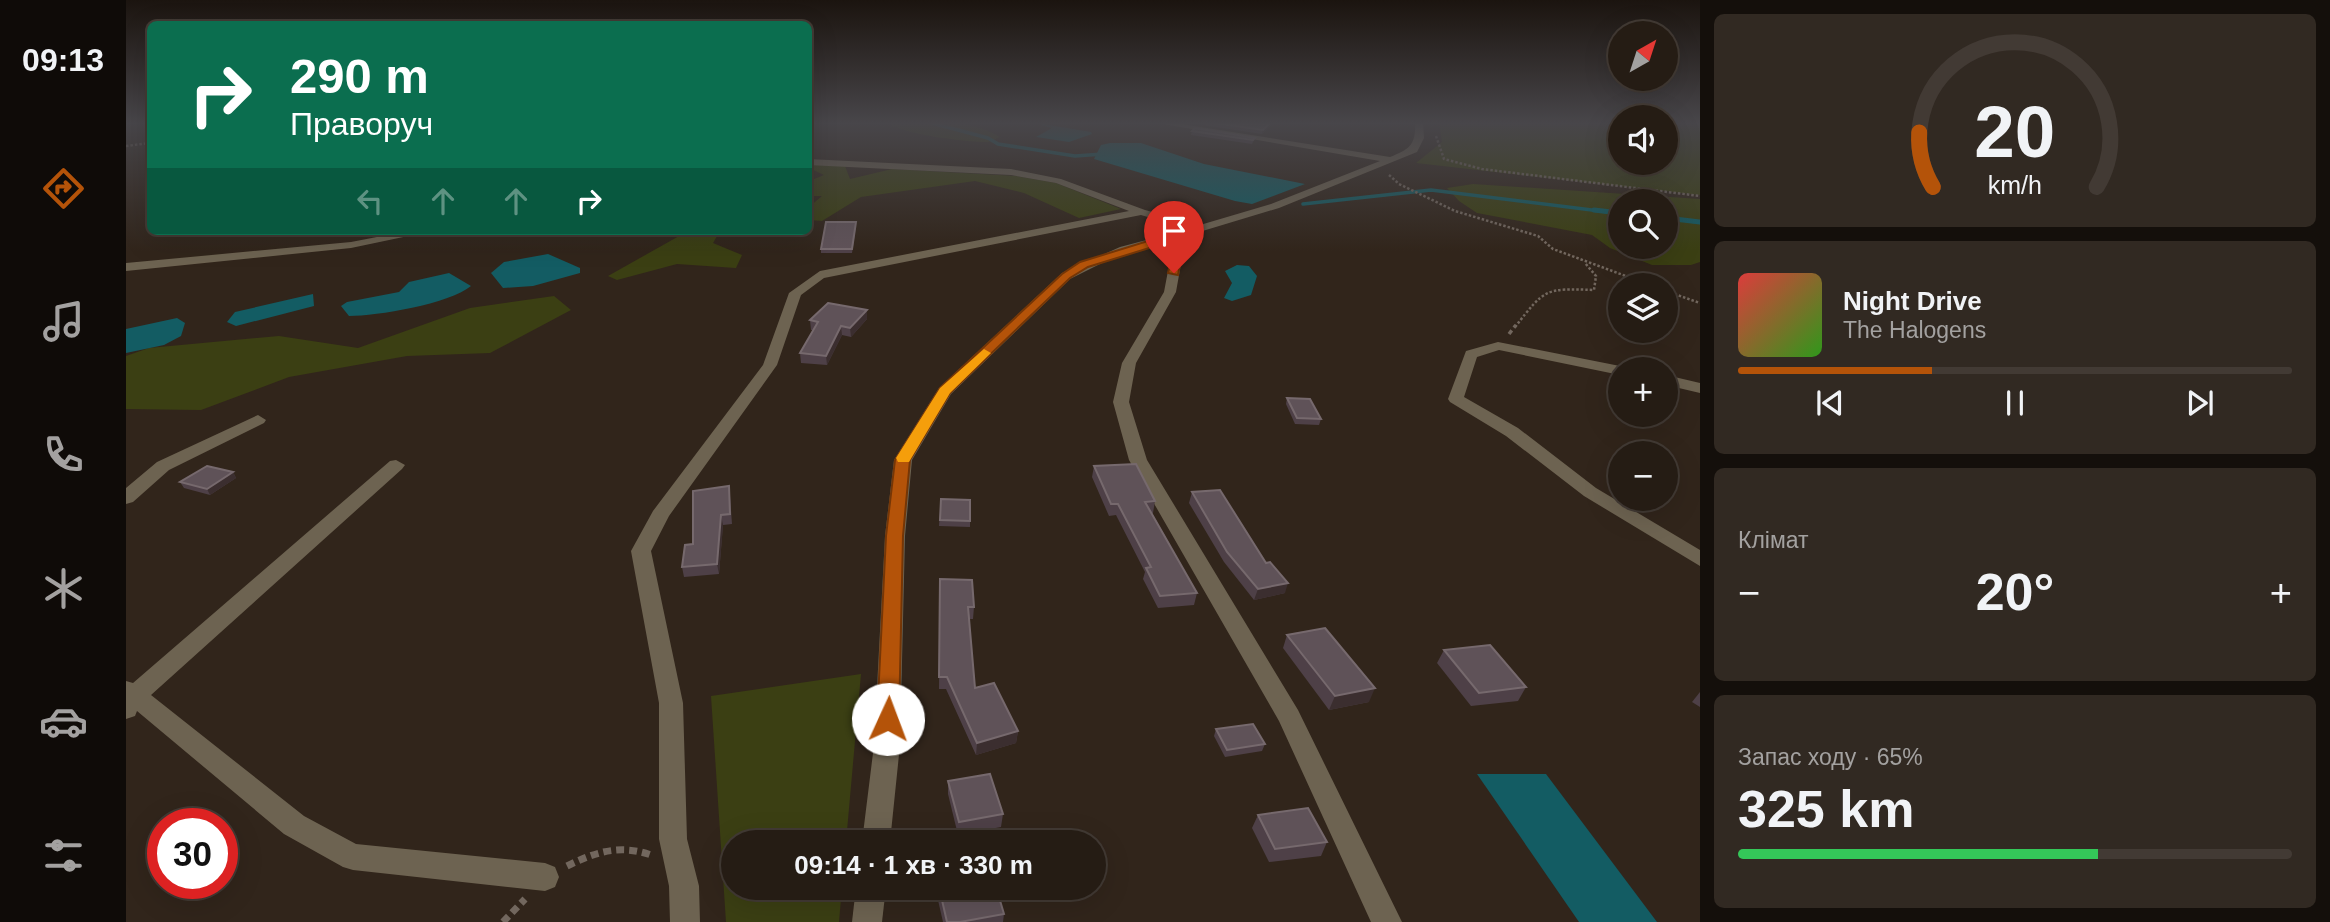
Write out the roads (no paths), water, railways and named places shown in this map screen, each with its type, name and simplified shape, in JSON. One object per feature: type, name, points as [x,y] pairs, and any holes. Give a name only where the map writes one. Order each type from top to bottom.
[{"type":"street","points":[[869,165],[1011,172],[1058,181],[1190,232]]},
{"type":"street","points":[[877,830],[887,745],[895,536],[902,460],[945,391],[1066,276],[1107,256],[1231,221],[1378,165]]},
{"type":"street","points":[[685,922],[684,886],[673,839],[671,703],[641,551],[660,515],[770,365],[777,341],[790,320],[795,293],[820,275],[1141,212]]},
{"type":"street","points":[[1190,232],[1170,292],[1129,362],[1121,402],[1138,460],[1289,717],[1387,922]]},
{"type":"street","points":[[126,267],[351,245],[405,235]]},
{"type":"street","points":[[1608,368],[1498,346],[1471,354],[1456,399],[1512,432],[1590,492],[1700,559]]},
{"type":"street","points":[[1678,383],[1700,388]]},
{"type":"street","points":[[126,498],[163,466],[258,420]]},
{"type":"street","points":[[396,465],[129,698],[294,825],[353,857],[545,877]]},
{"type":"street","points":[[867,922],[870,900]]},
{"type":"water","points":[[1114,165],[1209,165],[1305,184],[1252,204]]},
{"type":"water","points":[[548,254],[580,268],[580,273],[533,286],[503,288],[491,273],[504,262]]},
{"type":"water","points":[[1237,265],[1249,266],[1257,276],[1251,295],[1232,301],[1224,298],[1232,283],[1225,271]]},
{"type":"water","points":[[449,273],[471,286],[447,298],[377,314],[349,316],[341,306],[347,302],[399,292],[409,282]]},
{"type":"water","points":[[313,294],[314,306],[236,326],[227,322],[235,312]]},
{"type":"water","points":[[177,318],[185,323],[181,336],[164,345],[126,353],[126,329]]},
{"type":"water","points":[[1477,774],[1546,774],[1657,922],[1579,922]]},
{"type":"waterway","points":[[1303,204],[1431,190],[1608,212]]},
{"type":"waterway","points":[[1594,210],[1608,212]]},
{"type":"waterway","points":[[1678,219],[1700,222]]}]
